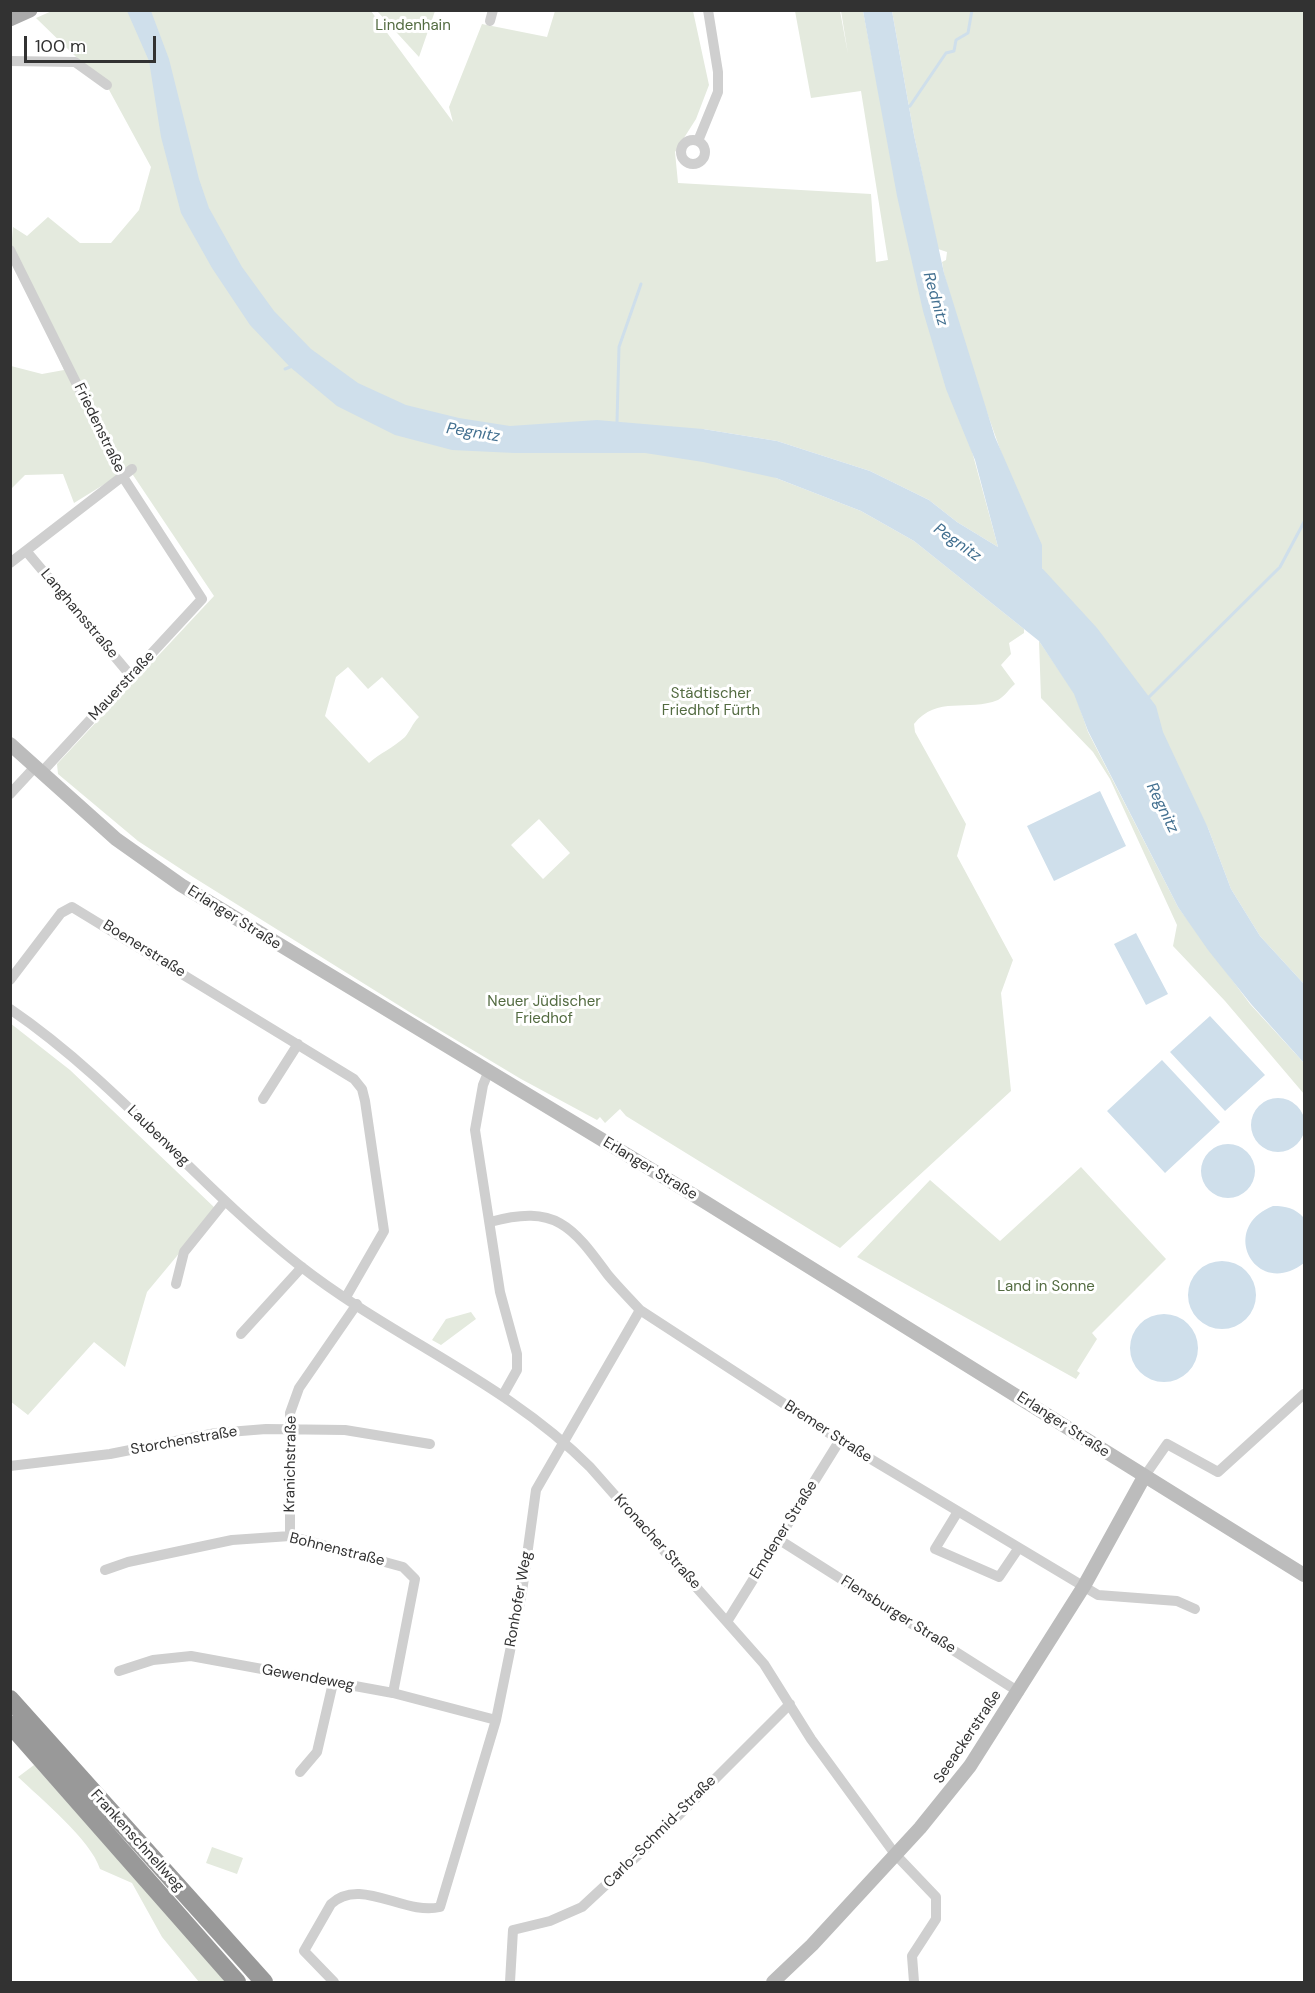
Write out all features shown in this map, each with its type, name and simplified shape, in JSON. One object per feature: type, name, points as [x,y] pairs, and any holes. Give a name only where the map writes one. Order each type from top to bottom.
[{"type":"highway","name":"Frankenschnellweg","points":[[10,1699],[264,1983]]},
{"type":"highway","name":"Frankenschnellweg","points":[[10,1724],[237,1983]]},
{"type":"main road","name":"Erlanger Straße","points":[[10,744],[117,839],[181,885],[917,1332],[1144,1477],[1303,1572]]},
{"type":"main road","name":"Seeackerstraße","points":[[773,1983],[812,1945],[952,1790],[987,1742],[1084,1586],[1144,1477]]},
{"type":"street","points":[[698,141],[718,92],[718,72],[708,10]]},
{"type":"street","points":[[10,61],[75,62],[107,85]]},
{"type":"street","name":"Friedenstraße","points":[[10,250],[123,477],[202,599]]},
{"type":"street","points":[[10,563],[132,469]]},
{"type":"street","name":"Langhansstraße","points":[[27,552],[131,676]]},
{"type":"street","name":"Mauerstraße","points":[[10,794],[38,770],[131,676],[202,599]]},
{"type":"street","name":"Boenerstraße","points":[[10,980],[61,913],[72,907],[354,1079],[362,1089],[365,1101],[384,1231],[346,1297]]},
{"type":"street","name":"Laubenweg","points":[[10,1008],[82,1064],[248,1224],[302,1267],[502,1395]]},
{"type":"street","points":[[263,1099],[298,1044]]},
{"type":"street","points":[[488,1073],[483,1085],[475,1130],[501,1301],[517,1354],[517,1370],[502,1395]]},
{"type":"street","points":[[176,1284],[184,1252],[225,1201]]},
{"type":"street","name":"Bremer Straße","points":[[490,1222],[512,1216],[539,1216],[565,1224],[581,1238],[611,1278],[640,1310],[957,1513],[1084,1586],[1108,1597],[1177,1601],[1196,1609]]},
{"type":"street","points":[[241,1334],[302,1267]]},
{"type":"street","name":"Kranichstraße","points":[[290,1536],[290,1413],[299,1388],[357,1304]]},
{"type":"street","name":"Ronhofer Weg","points":[[334,1983],[304,1951],[332,1904],[338,1898],[356,1893],[424,1910],[440,1906],[496,1720],[522,1592],[536,1490],[562,1439],[640,1310]]},
{"type":"street","points":[[1144,1477],[1167,1444],[1218,1472],[1305,1394]]},
{"type":"street","name":"Kronacher Straße","points":[[502,1395],[562,1439],[728,1620],[764,1664],[811,1739],[895,1854],[929,1887],[936,1897],[939,1909],[936,1919],[912,1956],[914,1983]]},
{"type":"street","name":"Storchenstraße","points":[[10,1466],[110,1454],[216,1433],[345,1430],[430,1444]]},
{"type":"street","name":"Emdener Straße","points":[[728,1620],[840,1440]]},
{"type":"street","points":[[957,1513],[935,1549],[999,1577],[1018,1549]]},
{"type":"street","name":"Bohnenstraße","points":[[105,1570],[128,1562],[232,1540],[290,1536],[403,1567],[415,1579],[393,1693]]},
{"type":"street","name":"Flensburger Straße","points":[[778,1539],[1018,1692]]},
{"type":"street","name":"Gewendeweg","points":[[119,1671],[153,1660],[191,1656],[393,1693],[496,1720]]},
{"type":"street","points":[[300,1772],[317,1752],[333,1683]]},
{"type":"street","name":"Carlo-Schmid-Straße","points":[[510,1983],[513,1930],[550,1921],[582,1907],[652,1842],[790,1704]]},
{"type":"green space","points":[[54,10],[371,11],[453,122],[449,107],[482,24],[547,37],[555,11],[693,11],[709,85],[696,119],[675,152],[678,183],[871,194],[876,262],[888,260],[861,91],[811,98],[795,11],[840,11],[848,54],[841,11],[863,11],[889,146],[998,547],[957,522],[929,500],[870,471],[777,441],[703,429],[776,478],[861,511],[914,541],[1024,629],[1024,633],[1009,643],[1011,654],[1001,665],[1015,684],[1002,697],[987,703],[933,710],[923,715],[914,724],[915,732],[966,824],[957,856],[1013,960],[1001,993],[1011,1091],[840,1248],[626,1116],[620,1109],[605,1123],[600,1117],[597,1120],[521,1079],[411,1013],[138,841],[58,774],[57,764],[214,596],[129,469],[74,503],[63,474],[25,475],[11,489],[11,366],[42,374],[64,370],[11,251],[13,227],[27,236],[48,217],[80,243],[111,243],[139,210],[151,167],[108,88],[36,18]],"holes":[[[348,667],[368,689],[382,677],[419,717],[405,737],[369,763],[325,716],[336,677]],[[539,819],[570,853],[543,879],[511,845]]]},
{"type":"green space","name":"Lindenhain","points":[[377,11],[435,11],[419,57]]},
{"type":"green space","points":[[892,11],[1304,11],[1304,984],[1260,936],[1231,889],[1208,828],[1042,568],[972,370],[944,274],[942,262],[946,260],[947,252],[938,249],[914,135]]},
{"type":"green space","points":[[1039,641],[1075,694],[1088,732],[1178,907],[1250,1004],[1304,1063],[1304,1094],[1225,1001],[1173,946],[1177,925],[1110,779],[1093,752],[1041,698]]},
{"type":"green space","points":[[10,1023],[70,1070],[216,1209],[147,1292],[125,1367],[94,1342],[28,1415],[10,1401]]},
{"type":"green space","name":"Land in Sonne","points":[[1081,1167],[1166,1259],[1092,1333],[1097,1339],[1077,1371],[1080,1373],[1076,1379],[857,1257],[930,1180],[1000,1241]]},
{"type":"green space","points":[[471,1312],[476,1319],[441,1345],[432,1340],[446,1319]]},
{"type":"green space","points":[[34,1765],[228,1982],[199,1982],[162,1937],[132,1883],[100,1869],[87,1845],[18,1777]]},
{"type":"green space","points":[[212,1847],[243,1858],[237,1874],[206,1863]]},
{"type":"water","points":[[127,11],[151,11],[169,59],[199,179],[209,208],[242,267],[274,311],[311,349],[358,383],[406,405],[459,418],[510,426],[597,420],[703,429],[777,441],[870,471],[929,500],[957,522],[998,547],[975,460],[946,389],[923,311],[897,196],[863,11],[892,11],[914,135],[944,273],[995,437],[1042,545],[1042,568],[1097,628],[1156,706],[1163,732],[1208,828],[1231,889],[1260,936],[1304,984],[1304,1063],[1251,1004],[1208,950],[1178,907],[1088,731],[1074,694],[1039,641],[914,541],[861,511],[776,478],[703,462],[645,453],[514,453],[452,450],[395,435],[337,406],[290,367],[250,325],[212,268],[181,213],[161,137],[149,61]]},
{"type":"water","points":[[1100,791],[1126,846],[1054,881],[1027,826]]},
{"type":"water","points":[[1136,933],[1168,994],[1146,1005],[1114,944]]},
{"type":"water","points":[[1210,1016],[1265,1075],[1225,1111],[1170,1052]]},
{"type":"water","points":[[1162,1060],[1220,1122],[1165,1173],[1107,1111]]},
{"type":"water","points":[[1278,1098],[1288,1100],[1297,1106],[1303,1115],[1305,1125],[1303,1135],[1297,1144],[1288,1150],[1278,1152],[1268,1150],[1259,1144],[1253,1135],[1251,1125],[1253,1115],[1259,1106],[1268,1100]]},
{"type":"water","points":[[1228,1144],[1238,1146],[1247,1152],[1253,1161],[1255,1171],[1253,1181],[1247,1190],[1238,1196],[1228,1198],[1218,1196],[1209,1190],[1203,1181],[1201,1171],[1203,1161],[1209,1152],[1218,1146]]},
{"type":"water","points":[[1273,1206],[1290,1208],[1304,1218],[1304,1263],[1287,1272],[1271,1273],[1258,1267],[1250,1257],[1246,1243],[1247,1229],[1256,1216]]},
{"type":"water","points":[[1222,1261],[1235,1264],[1246,1271],[1253,1282],[1256,1295],[1253,1308],[1246,1319],[1235,1326],[1222,1329],[1209,1326],[1198,1319],[1191,1308],[1188,1295],[1191,1282],[1198,1271],[1209,1264]]},
{"type":"water","points":[[1164,1314],[1177,1317],[1188,1324],[1195,1335],[1198,1348],[1195,1361],[1188,1372],[1177,1379],[1164,1382],[1151,1379],[1140,1372],[1133,1361],[1130,1348],[1133,1335],[1140,1324],[1151,1317]]},
{"type":"waterway","points":[[906,107],[910,106],[946,53],[954,51],[956,40],[968,33],[972,10]]},
{"type":"waterway","points":[[617,422],[619,347],[641,284]]},
{"type":"waterway","points":[[285,369],[290,367]]},
{"type":"waterway","points":[[1147,699],[1280,567],[1304,522]]},
{"type":"water label","name":"Rednitz","points":[[935,299]]},
{"type":"water label","name":"Pegnitz","points":[[473,433]]},
{"type":"water label","name":"Pegnitz","points":[[957,543]]},
{"type":"water label","name":"Regnitz","points":[[1162,808]]},
{"type":"park label","name":"Städtischer Friedhof Fürth","points":[[711,702]]},
{"type":"park label","name":"Neuer Jüdischer Friedhof","points":[[544,1010]]}]
